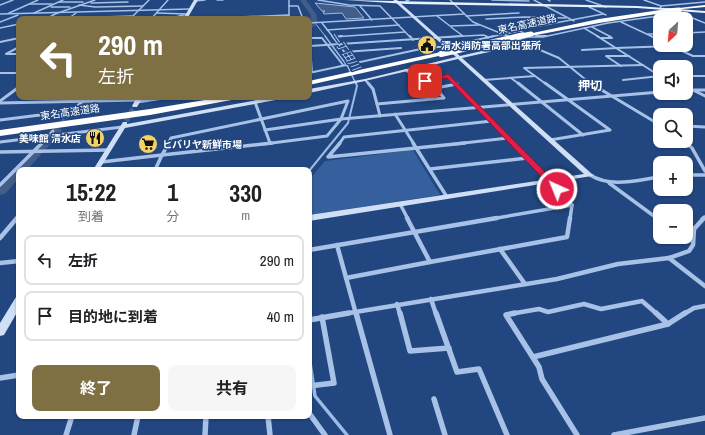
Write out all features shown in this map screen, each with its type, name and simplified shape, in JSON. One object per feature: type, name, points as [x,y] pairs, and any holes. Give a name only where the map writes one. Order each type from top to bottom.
[{"type":"highway","name":"東名高速道路","points":[[529,34],[593,22],[705,6]]},
{"type":"highway","name":"東名高速道路","points":[[312,79],[594,19],[660,8],[680,11],[705,6]]},
{"type":"highway","name":"東名高速道路","points":[[312,82],[439,53]]},
{"type":"highway","name":"東名高速道路","points":[[0,128],[195,100]]},
{"type":"highway","name":"東名高速道路","points":[[0,133],[142,113],[219,100]]},
{"type":"main road","points":[[347,0],[520,6],[660,8],[680,11],[705,12]]},
{"type":"street","points":[[0,5],[13,0]]},
{"type":"street","points":[[7,14],[38,0]]},
{"type":"street","points":[[32,14],[63,0]]},
{"type":"street","points":[[77,2],[82,0]]},
{"type":"street","points":[[51,16],[95,0]]},
{"type":"street","points":[[124,6],[132,0]]},
{"type":"street","points":[[132,16],[149,0]]},
{"type":"street","points":[[154,16],[168,0]]},
{"type":"street","points":[[179,16],[187,14],[196,1],[205,0]]},
{"type":"street","points":[[217,0],[223,0]]},
{"type":"street","points":[[272,16],[289,15],[289,0]]},
{"type":"street","points":[[318,0],[360,6],[380,6],[413,40]]},
{"type":"street","points":[[450,0],[465,15],[479,25],[500,35],[559,58],[591,84],[653,121]]},
{"type":"street","points":[[480,0],[483,5]]},
{"type":"street","points":[[492,0],[529,1]]},
{"type":"street","points":[[534,0],[574,21]]},
{"type":"street","points":[[586,0],[606,7]]},
{"type":"street","points":[[644,0],[660,8],[705,2]]},
{"type":"street","points":[[397,1],[458,58],[590,176],[599,181],[609,183],[653,178]]},
{"type":"street","points":[[517,1],[520,6]]},
{"type":"street","points":[[58,2],[128,2]]},
{"type":"street","points":[[29,4],[54,4]]},
{"type":"street","points":[[79,5],[95,7],[143,6]]},
{"type":"street","points":[[289,6],[298,6],[302,16]]},
{"type":"street","points":[[360,6],[372,20]]},
{"type":"street","points":[[48,7],[74,7]]},
{"type":"street","points":[[88,13],[95,7]]},
{"type":"street","points":[[589,7],[606,15]]},
{"type":"street","points":[[0,14],[55,14],[190,9]]},
{"type":"street","points":[[312,72],[430,47],[446,47],[519,31],[543,37],[582,27],[680,11],[705,23]]},
{"type":"street","points":[[72,16],[76,13]]},
{"type":"street","points":[[157,13],[187,14]]},
{"type":"street","points":[[312,23],[519,13]]},
{"type":"street","points":[[0,22],[20,14]]},
{"type":"street","points":[[500,14],[505,19]]},
{"type":"street","points":[[519,31],[518,29],[522,28],[603,14]]},
{"type":"street","points":[[437,16],[463,36]]},
{"type":"street","points":[[526,19],[548,19]]},
{"type":"street","points":[[487,20],[569,19]]},
{"type":"street","points":[[616,20],[653,37]]},
{"type":"street","points":[[322,23],[353,63]]},
{"type":"street","points":[[0,28],[16,25]]},
{"type":"street","points":[[327,30],[399,25]]},
{"type":"street","points":[[450,26],[479,25]]},
{"type":"street","points":[[592,26],[612,38],[601,38]]},
{"type":"street","points":[[582,27],[653,71]]},
{"type":"street","points":[[333,37],[405,32]]},
{"type":"street","points":[[693,33],[705,32]]},
{"type":"street","points":[[312,90],[365,80],[494,49],[529,34]]},
{"type":"street","points":[[647,34],[653,34]]},
{"type":"street","points":[[312,46],[484,35],[488,38]]},
{"type":"street","points":[[312,38],[322,38],[343,66]]},
{"type":"street","points":[[0,42],[16,39]]},
{"type":"street","points":[[396,41],[404,52]]},
{"type":"street","points":[[582,50],[653,47]]},
{"type":"street","points":[[344,52],[401,48]]},
{"type":"street","points":[[16,49],[6,54],[16,54]]},
{"type":"street","points":[[684,52],[693,56],[705,56]]},
{"type":"street","points":[[621,66],[606,56],[629,56]]},
{"type":"street","points":[[550,140],[610,130],[524,68],[621,66],[643,64]]},
{"type":"street","points":[[404,70],[425,81],[448,76],[572,205]]},
{"type":"street","points":[[0,73],[16,73]]},
{"type":"street","points":[[484,80],[535,76]]},
{"type":"street","points":[[693,76],[705,76]]},
{"type":"street","points":[[623,80],[653,77]]},
{"type":"street","points":[[511,78],[584,135]]},
{"type":"street","points":[[365,80],[373,89],[380,116]]},
{"type":"street","points":[[377,104],[444,98],[436,88],[457,84]]},
{"type":"street","points":[[0,102],[16,90]]},
{"type":"street","points":[[693,90],[705,90]]},
{"type":"street","points":[[693,90],[705,96]]},
{"type":"street","points":[[265,130],[342,119],[653,92]]},
{"type":"street","points":[[68,115],[86,101]]},
{"type":"street","points":[[0,102],[137,101]]},
{"type":"street","points":[[0,142],[122,127],[256,101],[270,143]]},
{"type":"street","points":[[101,162],[163,156],[327,136],[342,119],[348,101],[171,138],[163,156],[157,167]]},
{"type":"street","points":[[0,120],[72,111]]},
{"type":"street","points":[[396,114],[447,197]]},
{"type":"street","points":[[98,167],[126,120]]},
{"type":"street","points":[[492,121],[344,137],[328,157],[508,138]]},
{"type":"street","points":[[693,126],[705,127]]},
{"type":"street","points":[[17,167],[53,131]]},
{"type":"street","points":[[692,148],[705,170]]},
{"type":"street","points":[[0,152],[109,150]]},
{"type":"street","points":[[430,169],[527,158]]},
{"type":"street","points":[[0,185],[16,168]]},
{"type":"street","points":[[693,175],[705,175]]},
{"type":"street","points":[[312,218],[590,176]]},
{"type":"street","points":[[609,183],[653,214]]},
{"type":"street","points":[[400,204],[413,232],[430,262]]},
{"type":"street","points":[[312,249],[572,205]]},
{"type":"street","points":[[346,278],[567,237],[572,205]]},
{"type":"street","points":[[693,232],[694,226],[705,217]]},
{"type":"street","points":[[0,238],[16,219]]},
{"type":"street","points":[[312,319],[396,304],[557,279],[618,264],[669,258],[689,251],[694,245],[693,241]]},
{"type":"street","points":[[337,245],[390,435]]},
{"type":"street","points":[[500,249],[525,284]]},
{"type":"street","points":[[669,258],[705,286]]},
{"type":"street","points":[[0,263],[16,261]]},
{"type":"street","points":[[431,299],[457,372],[479,369],[507,435]]},
{"type":"street","points":[[577,435],[542,379],[540,367],[506,315],[539,309],[548,312],[584,304],[601,310],[642,301],[668,324]]},
{"type":"street","points":[[396,304],[410,351],[449,348]]},
{"type":"street","points":[[0,332],[16,305]]},
{"type":"street","points":[[533,357],[668,324],[694,308],[705,306]]},
{"type":"street","points":[[312,386],[334,382],[322,317]]},
{"type":"street","points":[[0,378],[16,376]]},
{"type":"street","points":[[434,399],[445,435]]},
{"type":"street","points":[[312,417],[325,435]]},
{"type":"street","points":[[614,435],[705,418]]},
{"type":"street","points":[[66,435],[71,419]]},
{"type":"street","points":[[134,435],[137,419]]},
{"type":"street","points":[[205,435],[206,419]]},
{"type":"street","points":[[268,419],[270,435]]},
{"type":"shaded area","points":[[315,3],[355,7],[364,18],[346,19],[342,13],[324,14],[323,12],[325,11],[322,11]]},
{"type":"shaded area","points":[[413,150],[440,195],[312,215],[312,176],[325,161]]},
{"type":"waterway","points":[[303,0],[313,14],[315,23],[312,26]]},
{"type":"waterway","name":"一丁田川","points":[[315,23],[326,37]]},
{"type":"waterway","name":"一丁田川","points":[[325,36],[348,67],[356,84]]},
{"type":"waterway","name":"一丁田川","points":[[312,167],[348,123],[357,86],[356,83]]},
{"type":"waterway","points":[[74,113],[87,100]]},
{"type":"waterway","points":[[23,167],[57,130]]},
{"type":"waterway","points":[[0,191],[16,174]]},
{"type":"waterway","name":"一丁田川","points":[[312,376],[315,396],[347,435]]},
{"type":"tunnel","points":[[126,121],[135,106]]},
{"type":"tunnel","points":[[53,131],[68,115]]},
{"type":"place","name":"清水消防署高部出張所","points":[[427,45]]},
{"type":"place","name":"美味館 清水店","points":[[95,138]]},
{"type":"place","name":"ヒバリヤ新鮮市場","points":[[148,144]]},
{"type":"district","name":"押切","points":[[590,86]]},
{"type":"route","points":[[425,81],[448,76],[557,189]]}]
